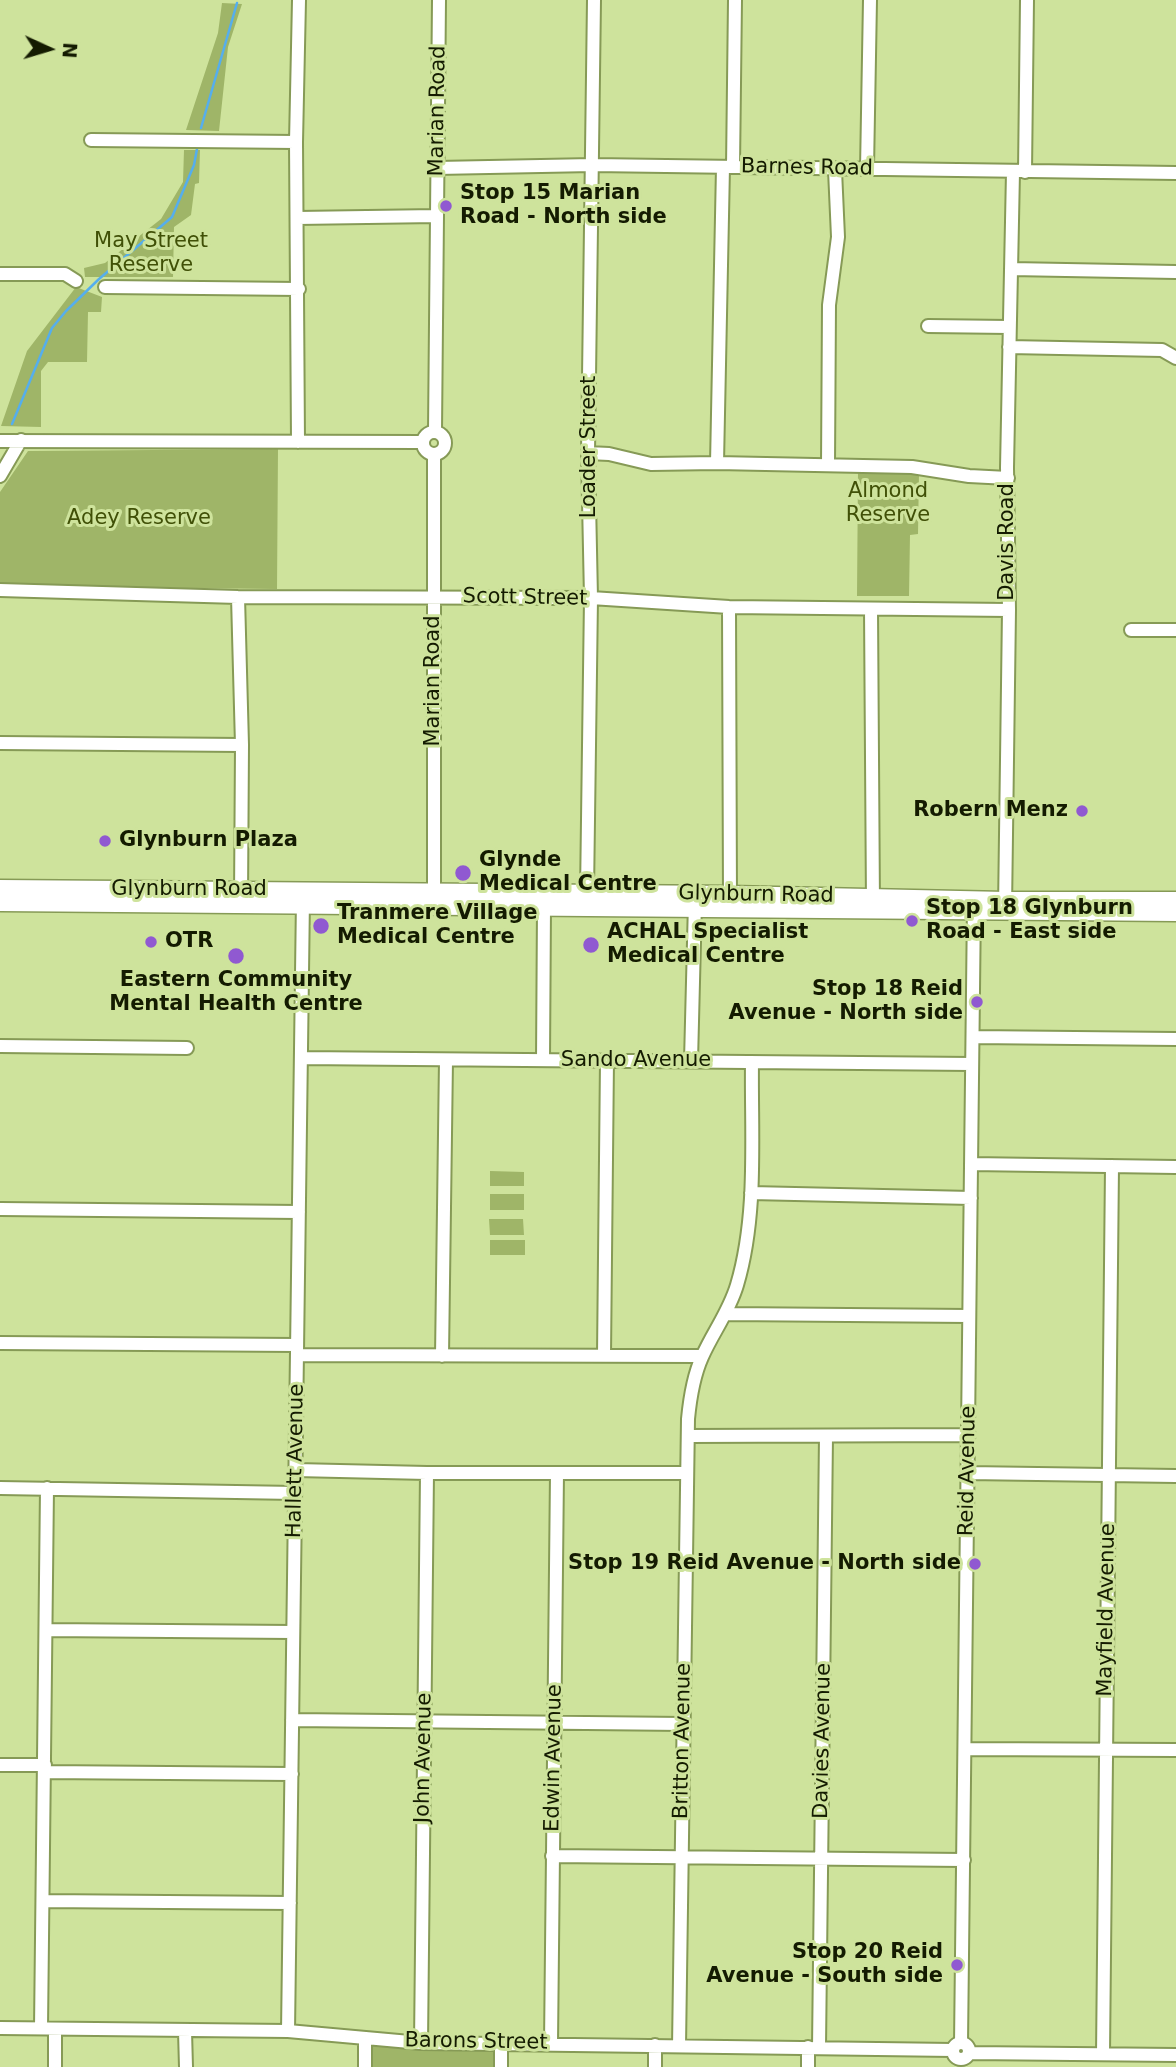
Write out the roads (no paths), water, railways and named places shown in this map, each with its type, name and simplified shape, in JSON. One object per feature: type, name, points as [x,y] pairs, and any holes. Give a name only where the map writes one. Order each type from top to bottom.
[{"type":"main road","name":"Glynburn Road","points":[[0,888],[168,890],[241,898],[434,899],[587,893],[695,902]]},
{"type":"main road","points":[[168,890],[196,898],[204,905]]},
{"type":"main road","name":"Glynburn Road","points":[[0,903],[204,905],[241,898]]},
{"type":"main road","name":"Glynburn Road","points":[[434,899],[544,907],[695,902],[1005,906],[1176,900]]},
{"type":"main road","name":"Glynburn Road","points":[[1005,906],[1176,913]]},
{"type":"street","points":[[298,442],[296,142],[299,0]]},
{"type":"street","name":"Marian Road","points":[[435,431],[439,0]]},
{"type":"street","name":"Loader Street","points":[[587,893],[591,598],[588,453],[594,0]]},
{"type":"street","points":[[717,463],[735,0]]},
{"type":"street","points":[[867,169],[870,0]]},
{"type":"street","name":"Davis Road","points":[[1005,906],[1009,327],[1027,0]]},
{"type":"street","points":[[91,140],[296,142]]},
{"type":"street","name":"Barnes Road","points":[[438,168],[593,166],[1176,173]]},
{"type":"street","points":[[828,465],[829,305],[838,237],[835,170]]},
{"type":"street","points":[[297,218],[437,216]]},
{"type":"street","points":[[1011,269],[1176,272]]},
{"type":"street","points":[[0,274],[65,274],[76,281]]},
{"type":"street","points":[[105,287],[299,289]]},
{"type":"street","points":[[928,326],[1009,327]]},
{"type":"street","points":[[1009,347],[1162,350],[1176,358]]},
{"type":"street","points":[[435,431],[442,435],[445,446],[434,454],[425,450],[422,442],[426,434],[435,431]]},
{"type":"street","points":[[0,476],[21,440]]},
{"type":"street","points":[[0,441],[422,442]]},
{"type":"street","points":[[588,453],[609,454],[651,464],[912,467],[969,476],[1008,478]]},
{"type":"street","name":"Marian Road","points":[[434,454],[434,899]]},
{"type":"street","name":"Scott Street","points":[[0,590],[238,597],[591,598],[729,607],[1009,610]]},
{"type":"street","points":[[238,597],[242,745],[241,898]]},
{"type":"street","points":[[729,607],[730,902]]},
{"type":"street","points":[[871,609],[873,904]]},
{"type":"street","points":[[1131,630],[1176,630]]},
{"type":"street","points":[[0,743],[242,745]]},
{"type":"street","name":"Hallett Avenue","points":[[288,2031],[303,898]]},
{"type":"street","points":[[691,1061],[695,902]]},
{"type":"street","name":"Reid Avenue","points":[[961,2054],[974,906]]},
{"type":"street","points":[[543,1060],[544,907]]},
{"type":"street","points":[[972,1037],[1176,1039]]},
{"type":"street","points":[[0,1046],[187,1048]]},
{"type":"street","name":"Sando Avenue","points":[[301,1058],[972,1064]]},
{"type":"street","points":[[442,1356],[446,1060]]},
{"type":"street","points":[[604,1355],[607,1060]]},
{"type":"street","name":"Britton Avenue","points":[[679,2046],[690,1398],[702,1356],[727,1314],[743,1259],[751,1193],[752,1062]]},
{"type":"street","points":[[971,1164],[1176,1167]]},
{"type":"street","name":"Mayfield Avenue","points":[[1103,2054],[1112,1166]]},
{"type":"street","points":[[751,1193],[971,1198]]},
{"type":"street","points":[[0,1209],[299,1212]]},
{"type":"street","points":[[727,1314],[969,1316]]},
{"type":"street","points":[[0,1343],[442,1356],[702,1356]]},
{"type":"street","points":[[688,1436],[969,1435]]},
{"type":"street","name":"Davies Avenue","points":[[808,2067],[813,2047],[821,1858],[827,1436]]},
{"type":"street","points":[[296,1470],[687,1474]]},
{"type":"street","name":"John Avenue","points":[[421,2043],[427,1473]]},
{"type":"street","name":"Edwin Avenue","points":[[551,2043],[557,1473]]},
{"type":"street","points":[[968,1473],[1176,1476]]},
{"type":"street","points":[[0,1488],[295,1493]]},
{"type":"street","points":[[41,2028],[47,1488]]},
{"type":"street","points":[[46,1630],[293,1633]]},
{"type":"street","points":[[292,1720],[684,1724]]},
{"type":"street","points":[[965,1749],[1176,1750]]},
{"type":"street","points":[[0,1765],[292,1774]]},
{"type":"street","points":[[552,1856],[964,1860]]},
{"type":"street","points":[[43,1900],[290,1902]]},
{"type":"street","name":"Barons Street","points":[[0,2028],[288,2031],[421,2043],[813,2047],[961,2054],[1176,2055]]},
{"type":"street","points":[[54,2067],[55,2029]]},
{"type":"street","points":[[185,2031],[186,2067]]},
{"type":"street","points":[[365,2039],[365,2067]]},
{"type":"street","points":[[501,2044],[501,2067]]},
{"type":"street","points":[[655,2045],[655,2067]]},
{"type":"street","points":[[1077,2067],[1078,2053]]},
{"type":"waterway","points":[[201,128],[237,3]]},
{"type":"waterway","points":[[12,424],[52,328],[99,279],[172,217],[194,165],[197,149]]},
{"type":"place","name":"Stop 15 Marian Road - North side","points":[[446,206]]},
{"type":"place","name":"Robern Menz","points":[[1082,811]]},
{"type":"place","name":"Glynburn Plaza","points":[[105,841]]},
{"type":"place","name":"Glynde Medical Centre","points":[[463,873]]},
{"type":"place","name":"Stop 18 Glynburn Road - East side","points":[[912,921]]},
{"type":"place","name":"Tranmere Village Medical Centre","points":[[321,926]]},
{"type":"place","name":"OTR","points":[[151,942]]},
{"type":"place","name":"ACHAL Specialist Medical Centre","points":[[591,945]]},
{"type":"place","name":"Eastern Community Mental Health Centre","points":[[236,956]]},
{"type":"place","name":"Stop 18 Reid Avenue - North side","points":[[977,1002]]},
{"type":"place","name":"Stop 19 Reid Avenue - North side","points":[[975,1564]]},
{"type":"place","name":"Stop 20 Reid Avenue - South side","points":[[957,1965]]},
{"type":"park label","name":"May Street Reserve","points":[[151,254]]},
{"type":"park label","name":"Almond Reserve","points":[[888,504]]},
{"type":"park label","name":"Adey Reserve","points":[[139,519]]}]
